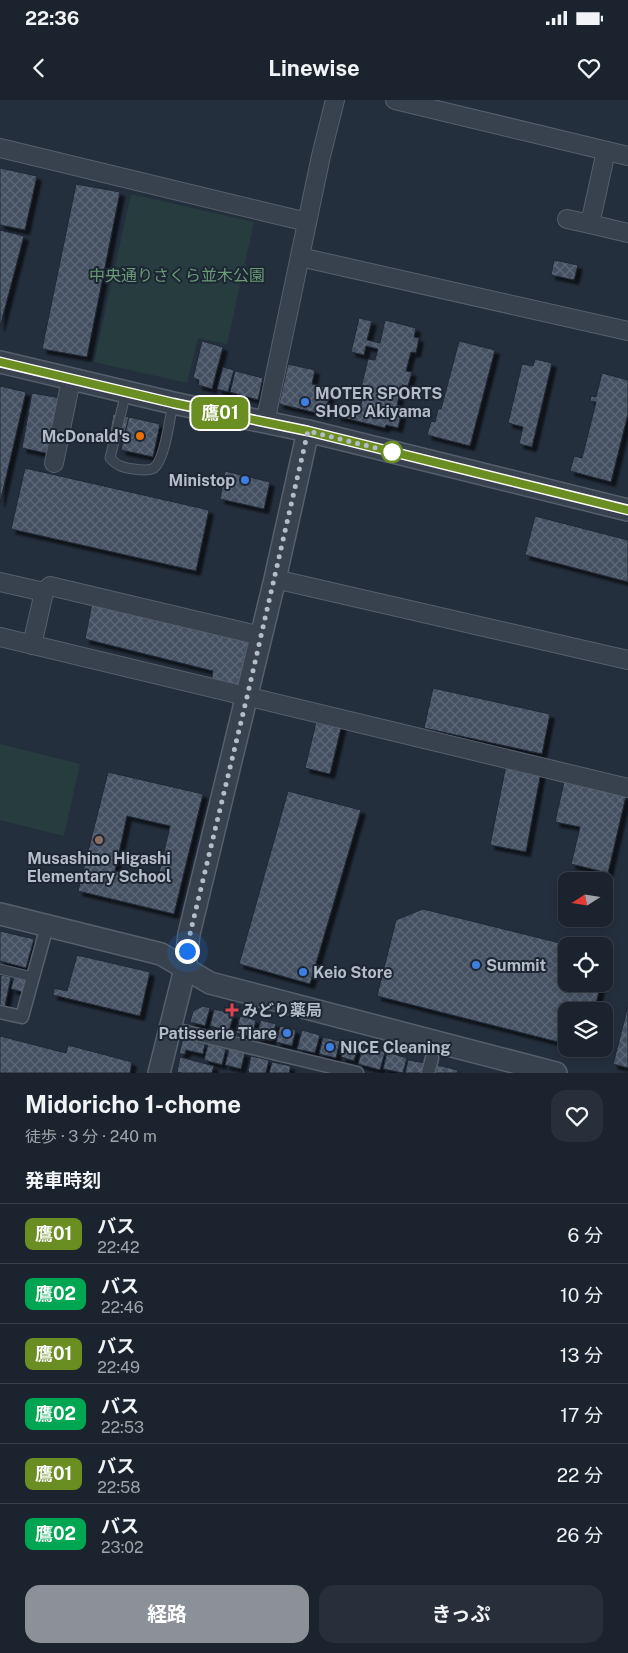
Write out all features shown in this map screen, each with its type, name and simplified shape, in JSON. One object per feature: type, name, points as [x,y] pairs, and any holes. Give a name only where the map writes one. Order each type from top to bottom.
[{"type":"street","points":[[265,423],[307,222],[335,100]]},
{"type":"street","points":[[395,100],[628,156]]},
{"type":"street","points":[[0,148],[307,222]]},
{"type":"street","points":[[590,224],[606,151]]},
{"type":"street","points":[[567,219],[628,233]]},
{"type":"street","points":[[300,257],[628,331]]},
{"type":"street","points":[[0,362],[173,403],[308,431],[628,510]]},
{"type":"street","points":[[54,463],[71,380]]},
{"type":"street","points":[[159,1073],[308,431]]},
{"type":"street","points":[[275,579],[628,660]]},
{"type":"street","points":[[0,582],[44,592]]},
{"type":"street","points":[[32,645],[44,592],[50,586],[261,636]]},
{"type":"street","points":[[0,637],[628,788]]},
{"type":"street","points":[[0,914],[161,954],[210,983],[556,1073]]},
{"type":"street","points":[[0,1012],[22,1017],[44,938]]},
{"type":"street","points":[[170,1028],[357,1073]]},
{"type":"street","points":[[428,1073],[432,1058]]},
{"type":"lane","points":[[126,392],[110,458],[116,464],[128,468],[143,470],[154,468],[160,459],[173,403]]},
{"type":"lane","points":[[0,969],[33,977]]},
{"type":"green space","name":"中央通りさくら並木公園","points":[[131,194],[254,222],[227,344],[198,338],[187,383],[94,362]]},
{"type":"green space","points":[[0,744],[80,764],[64,836],[0,820]]},
{"type":"building","points":[[0,168],[37,176],[25,230],[0,225]]},
{"type":"building","points":[[76,184],[120,192],[87,357],[42,349]]},
{"type":"building","points":[[0,230],[24,236],[0,327]]},
{"type":"building","points":[[554,260],[578,265],[574,280],[551,275]]},
{"type":"building","points":[[359,318],[372,321],[367,340],[380,343],[385,320],[416,328],[414,337],[419,338],[416,353],[411,352],[406,371],[412,372],[408,386],[402,385],[397,405],[403,407],[398,428],[386,425],[385,428],[336,416],[339,403],[360,408],[364,393],[360,392],[368,359],[375,360],[378,349],[366,346],[364,355],[351,352]]},
{"type":"building","points":[[202,341],[223,347],[212,389],[198,385],[199,380],[193,378]]},
{"type":"building","points":[[459,341],[495,350],[470,446],[427,435],[431,421],[435,422],[438,409],[441,409]]},
{"type":"building","points":[[535,359],[552,363],[532,447],[519,444],[523,427],[508,423],[522,364],[533,366]]},
{"type":"building","points":[[288,364],[315,370],[312,384],[331,388],[325,415],[279,404]]},
{"type":"building","points":[[223,367],[234,370],[228,392],[217,389]]},
{"type":"building","points":[[235,371],[263,378],[258,400],[230,392]]},
{"type":"building","points":[[602,373],[628,380],[628,414],[611,482],[570,471],[574,456],[582,458],[596,402],[590,401],[591,396],[596,397]]},
{"type":"building","points":[[0,386],[26,392],[0,503]]},
{"type":"building","points":[[32,393],[61,398],[50,454],[22,448]]},
{"type":"building","points":[[113,414],[129,417],[125,433],[110,430]]},
{"type":"building","points":[[129,417],[160,424],[153,457],[121,450]]},
{"type":"building","points":[[25,468],[209,510],[196,571],[11,529]]},
{"type":"building","points":[[225,471],[270,482],[264,509],[220,499]]},
{"type":"building","points":[[535,516],[628,540],[628,582],[525,555]]},
{"type":"building","points":[[92,603],[249,638],[237,688],[211,683],[213,671],[85,639]]},
{"type":"building","points":[[433,688],[550,714],[542,754],[424,728]]},
{"type":"building","points":[[317,718],[342,724],[330,774],[305,768]]},
{"type":"building","points":[[506,765],[541,772],[526,852],[490,845]]},
{"type":"building","points":[[108,772],[203,794],[174,914],[78,891]],"holes":[[[127,816],[170,826],[159,873],[153,872],[152,879],[115,871]]]},
{"type":"building","points":[[564,782],[626,796],[608,872],[571,864],[580,827],[555,822]]},
{"type":"building","points":[[288,791],[361,810],[310,984],[239,964]]},
{"type":"building","name":"Summit","points":[[423,909],[558,943],[558,992],[599,992],[596,1002],[558,1002],[558,1042],[377,996],[396,920]]},
{"type":"building","points":[[0,931],[34,939],[26,968],[0,961]]},
{"type":"building","points":[[77,955],[150,972],[140,1016],[53,995],[54,988],[67,991]]},
{"type":"building","points":[[1,975],[11,977],[5,1006],[0,1005]]},
{"type":"building","points":[[14,976],[27,979],[23,992],[11,989]]},
{"type":"building","points":[[203,1006],[210,1008],[205,1026],[190,1022],[193,1011]]},
{"type":"building","points":[[628,1006],[628,1068],[613,1064]]},
{"type":"building","points":[[214,1009],[234,1014],[229,1031],[210,1026]]},
{"type":"building","points":[[240,1016],[256,1020],[252,1037],[236,1033]]},
{"type":"building","points":[[261,1020],[276,1024],[271,1041],[256,1037]]},
{"type":"building","points":[[280,1026],[296,1030],[292,1046],[276,1042]]},
{"type":"building","points":[[302,1030],[320,1035],[315,1053],[297,1049]]},
{"type":"building","points":[[0,1036],[66,1053],[68,1045],[132,1062],[130,1073],[0,1073]]},
{"type":"building","points":[[323,1037],[340,1041],[336,1058],[319,1054]]},
{"type":"building","points":[[183,1038],[205,1044],[203,1054],[186,1050],[185,1054],[179,1054]]},
{"type":"building","points":[[345,1043],[358,1047],[354,1061],[341,1057]]},
{"type":"building","points":[[208,1044],[226,1049],[222,1065],[204,1060]]},
{"type":"building","points":[[363,1046],[385,1052],[380,1070],[358,1064]]},
{"type":"building","points":[[229,1049],[245,1053],[241,1069],[225,1065]]},
{"type":"building","points":[[387,1052],[407,1058],[403,1073],[383,1069]]},
{"type":"building","points":[[251,1056],[269,1060],[266,1073],[249,1073]]},
{"type":"building","points":[[180,1057],[214,1066],[212,1073],[177,1072]]},
{"type":"building","points":[[408,1060],[425,1063],[423,1073],[405,1073]]},
{"type":"building","points":[[272,1062],[291,1066],[289,1073],[269,1073]]},
{"type":"building","points":[[437,1065],[458,1070],[457,1073],[435,1073]]},
{"type":"bus line","name":"鷹01","points":[[0,362],[173,403],[308,431],[628,510]]},
{"type":"place","name":"MOTER SPORTS SHOP Akiyama","points":[[305,402]]},
{"type":"place","name":"McDonald's","points":[[140,436]]},
{"type":"place","name":"Ministop","points":[[245,480]]},
{"type":"place","name":"Musashino Higashi Elementary School","points":[[99,840]]},
{"type":"place","name":"Summit","points":[[476,965]]},
{"type":"place","name":"Keio Store","points":[[303,972]]},
{"type":"place","name":"みどり薬局","points":[[232,1010]]},
{"type":"place","name":"Patisserie Tiare","points":[[287,1033]]},
{"type":"place","name":"NICE Cleaning","points":[[330,1047]]},
{"type":"route","points":[[187,951],[308,431],[400,454],[392,452]]}]
